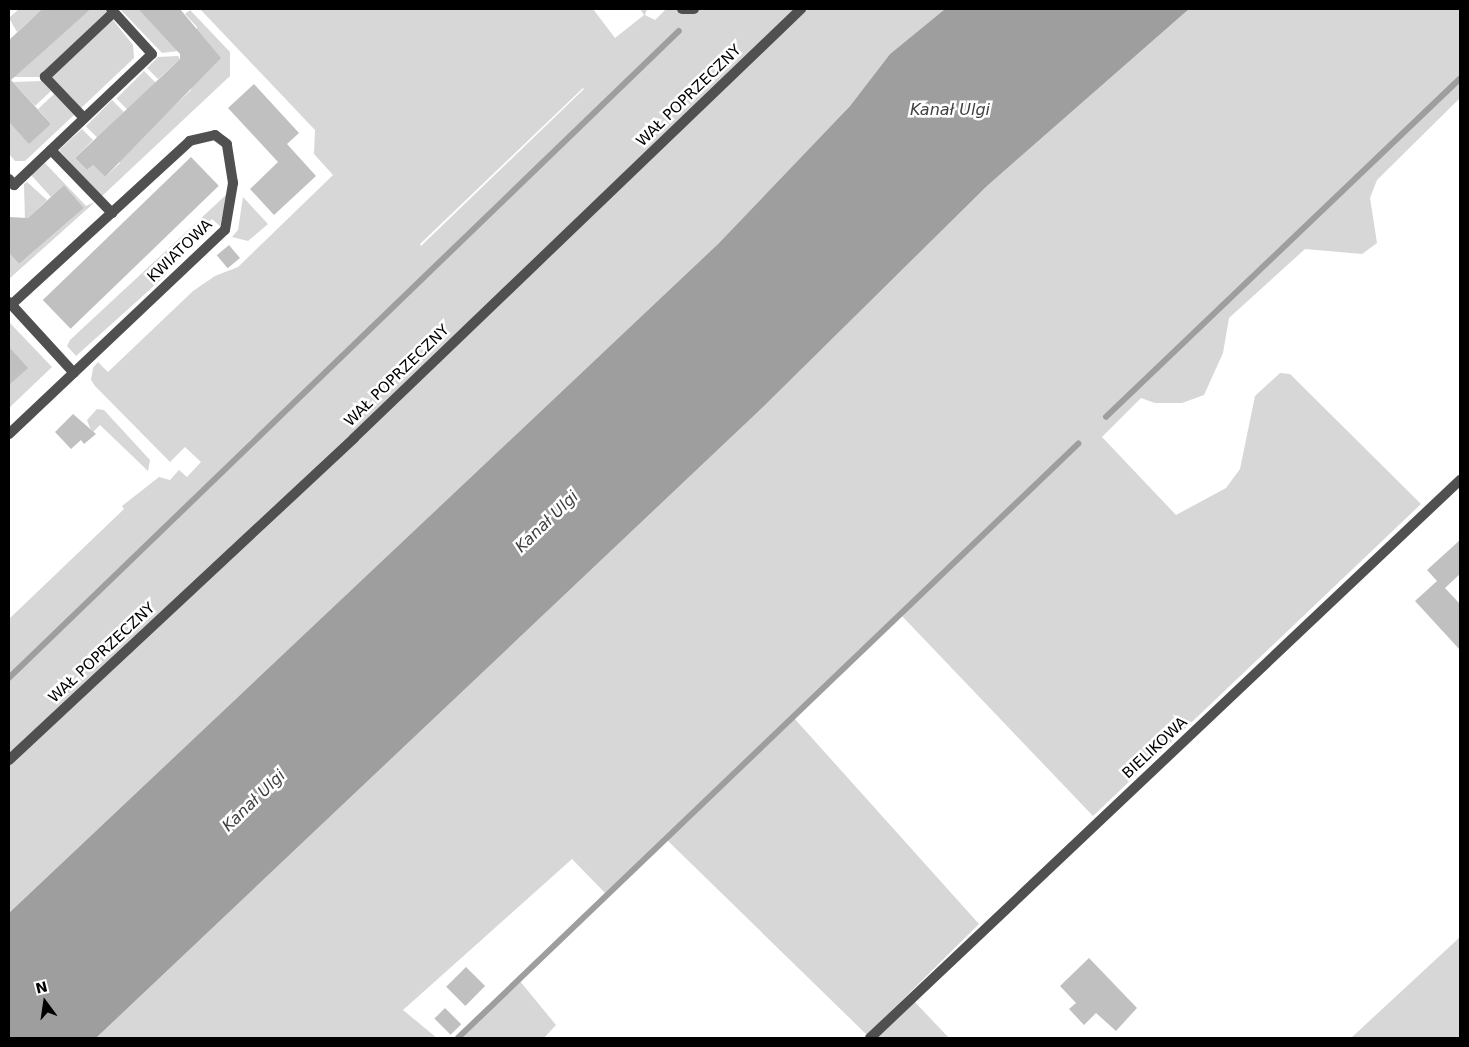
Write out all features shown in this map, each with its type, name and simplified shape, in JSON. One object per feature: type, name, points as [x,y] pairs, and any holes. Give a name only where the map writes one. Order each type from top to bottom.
[{"type":"street","points":[[682,9],[694,9]]},
{"type":"street","name":"WAŁ POPRZECZNY","points":[[9,760],[354,438],[801,9]]},
{"type":"street","points":[[9,179],[14,185],[152,54],[112,10],[46,77],[84,118]]},
{"type":"street","name":"KWIATOWA","points":[[215,135],[227,144],[234,183],[225,230],[74,373],[10,304],[197,136],[215,135]]},
{"type":"street","points":[[51,150],[112,213]]},
{"type":"street","points":[[9,434],[74,373]]},
{"type":"street","name":"BIELIKOWA","points":[[870,1038],[1460,480]]},
{"type":"shaded area","points":[[19,9],[42,9],[17,32],[9,18]]},
{"type":"shaded area","points":[[91,9],[105,9],[107,13],[39,77],[13,77]]},
{"type":"shaded area","points":[[120,9],[138,9],[178,51],[162,53]]},
{"type":"shaded area","points":[[200,9],[593,9],[615,38],[644,15],[640,9],[647,9],[645,15],[655,20],[666,9],[945,9],[890,54],[850,106],[718,244],[9,913],[9,619],[124,509],[122,506],[159,477],[170,480],[179,470],[187,477],[201,462],[185,447],[170,462],[95,386],[91,380],[93,368],[98,362],[108,372],[193,291],[215,276],[238,267],[333,175],[314,154],[315,130]],"holes":[[[584,89],[421,246],[420,244]]]},
{"type":"shaded area","points":[[1189,9],[1460,9],[1460,98],[1377,180],[1370,198],[1377,243],[1362,254],[1305,249],[1229,318],[1223,353],[1204,395],[1182,403],[1155,403],[1141,398],[1102,437],[1176,515],[1226,488],[1240,469],[1255,396],[1280,373],[1290,374],[1421,504],[1093,816],[901,615],[794,718],[979,924],[867,1035],[667,840],[608,896],[572,859],[403,1010],[437,1038],[96,1038],[762,408],[987,186]]},
{"type":"shaded area","points":[[190,10],[230,52],[230,76],[101,197],[59,150],[82,129],[93,140],[75,158],[87,170],[93,165],[105,177],[120,163],[118,160],[191,90],[197,27],[185,14]]},
{"type":"shaded area","points":[[113,20],[133,45],[134,58],[79,110],[51,78]]},
{"type":"shaded area","points":[[178,56],[180,59],[158,79],[147,68],[158,57]]},
{"type":"shaded area","points":[[144,71],[155,82],[128,110],[116,99]]},
{"type":"shaded area","points":[[42,81],[51,91],[35,106],[13,82]]},
{"type":"shaded area","points":[[54,94],[74,115],[25,161],[15,161],[9,154],[9,122],[29,143],[51,124],[38,109]]},
{"type":"shaded area","points":[[112,100],[124,112],[98,138],[86,126]]},
{"type":"shaded area","points":[[45,163],[86,206],[95,202],[9,279],[9,253],[19,264],[84,208],[64,185],[51,197],[31,175]]},
{"type":"shaded area","points":[[27,182],[47,200],[25,221],[24,184]]},
{"type":"shaded area","points":[[227,194],[220,226],[212,219],[173,253],[174,263],[165,276],[76,356],[67,346],[70,340]]},
{"type":"shaded area","points":[[243,197],[268,224],[248,241],[232,237],[238,230]]},
{"type":"shaded area","points":[[9,322],[52,367],[9,408]]},
{"type":"shaded area","points":[[97,409],[104,410],[150,460],[148,471],[100,425],[92,433],[87,420]]},
{"type":"shaded area","points":[[1460,937],[1460,1038],[1351,1038]]},
{"type":"shaded area","points":[[519,980],[556,1025],[544,1038],[458,1038]]},
{"type":"shaded area","points":[[912,999],[949,1038],[870,1038]]},
{"type":"water","name":"Kanał Ulgi","points":[[945,9],[1189,9],[987,186],[762,408],[96,1038],[9,1038],[9,913],[718,244],[850,106],[890,54]]},
{"type":"building","points":[[42,9],[91,9],[11,80],[51,124],[29,144],[9,122],[9,40]]},
{"type":"building","points":[[138,9],[180,9],[221,58],[105,177],[93,165],[87,170],[75,158],[180,59],[180,54]]},
{"type":"building","points":[[254,84],[299,133],[287,144],[316,176],[274,215],[250,189],[278,162],[228,108]]},
{"type":"building","points":[[191,157],[219,186],[71,329],[43,300]]},
{"type":"building","points":[[64,185],[84,208],[19,264],[9,253],[9,217],[28,218]]},
{"type":"building","points":[[229,245],[240,258],[228,268],[217,255]]},
{"type":"building","points":[[9,347],[28,368],[9,385]]},
{"type":"building","points":[[73,414],[96,434],[84,444],[81,440],[71,449],[55,432]]},
{"type":"building","points":[[1460,540],[1460,574],[1445,588],[1460,604],[1460,650],[1415,601],[1437,581],[1427,570]]},
{"type":"building","points":[[1089,958],[1137,1008],[1116,1031],[1096,1013],[1084,1025],[1069,1009],[1076,1003],[1060,986]]},
{"type":"building","points":[[466,967],[485,986],[465,1006],[446,987]]},
{"type":"building","points":[[445,1008],[461,1024],[451,1035],[434,1019]]},
{"type":"waterway","points":[[9,678],[679,31]]},
{"type":"waterway","points":[[1106,417],[1460,79]]},
{"type":"waterway","points":[[458,1038],[1078,444]]}]
